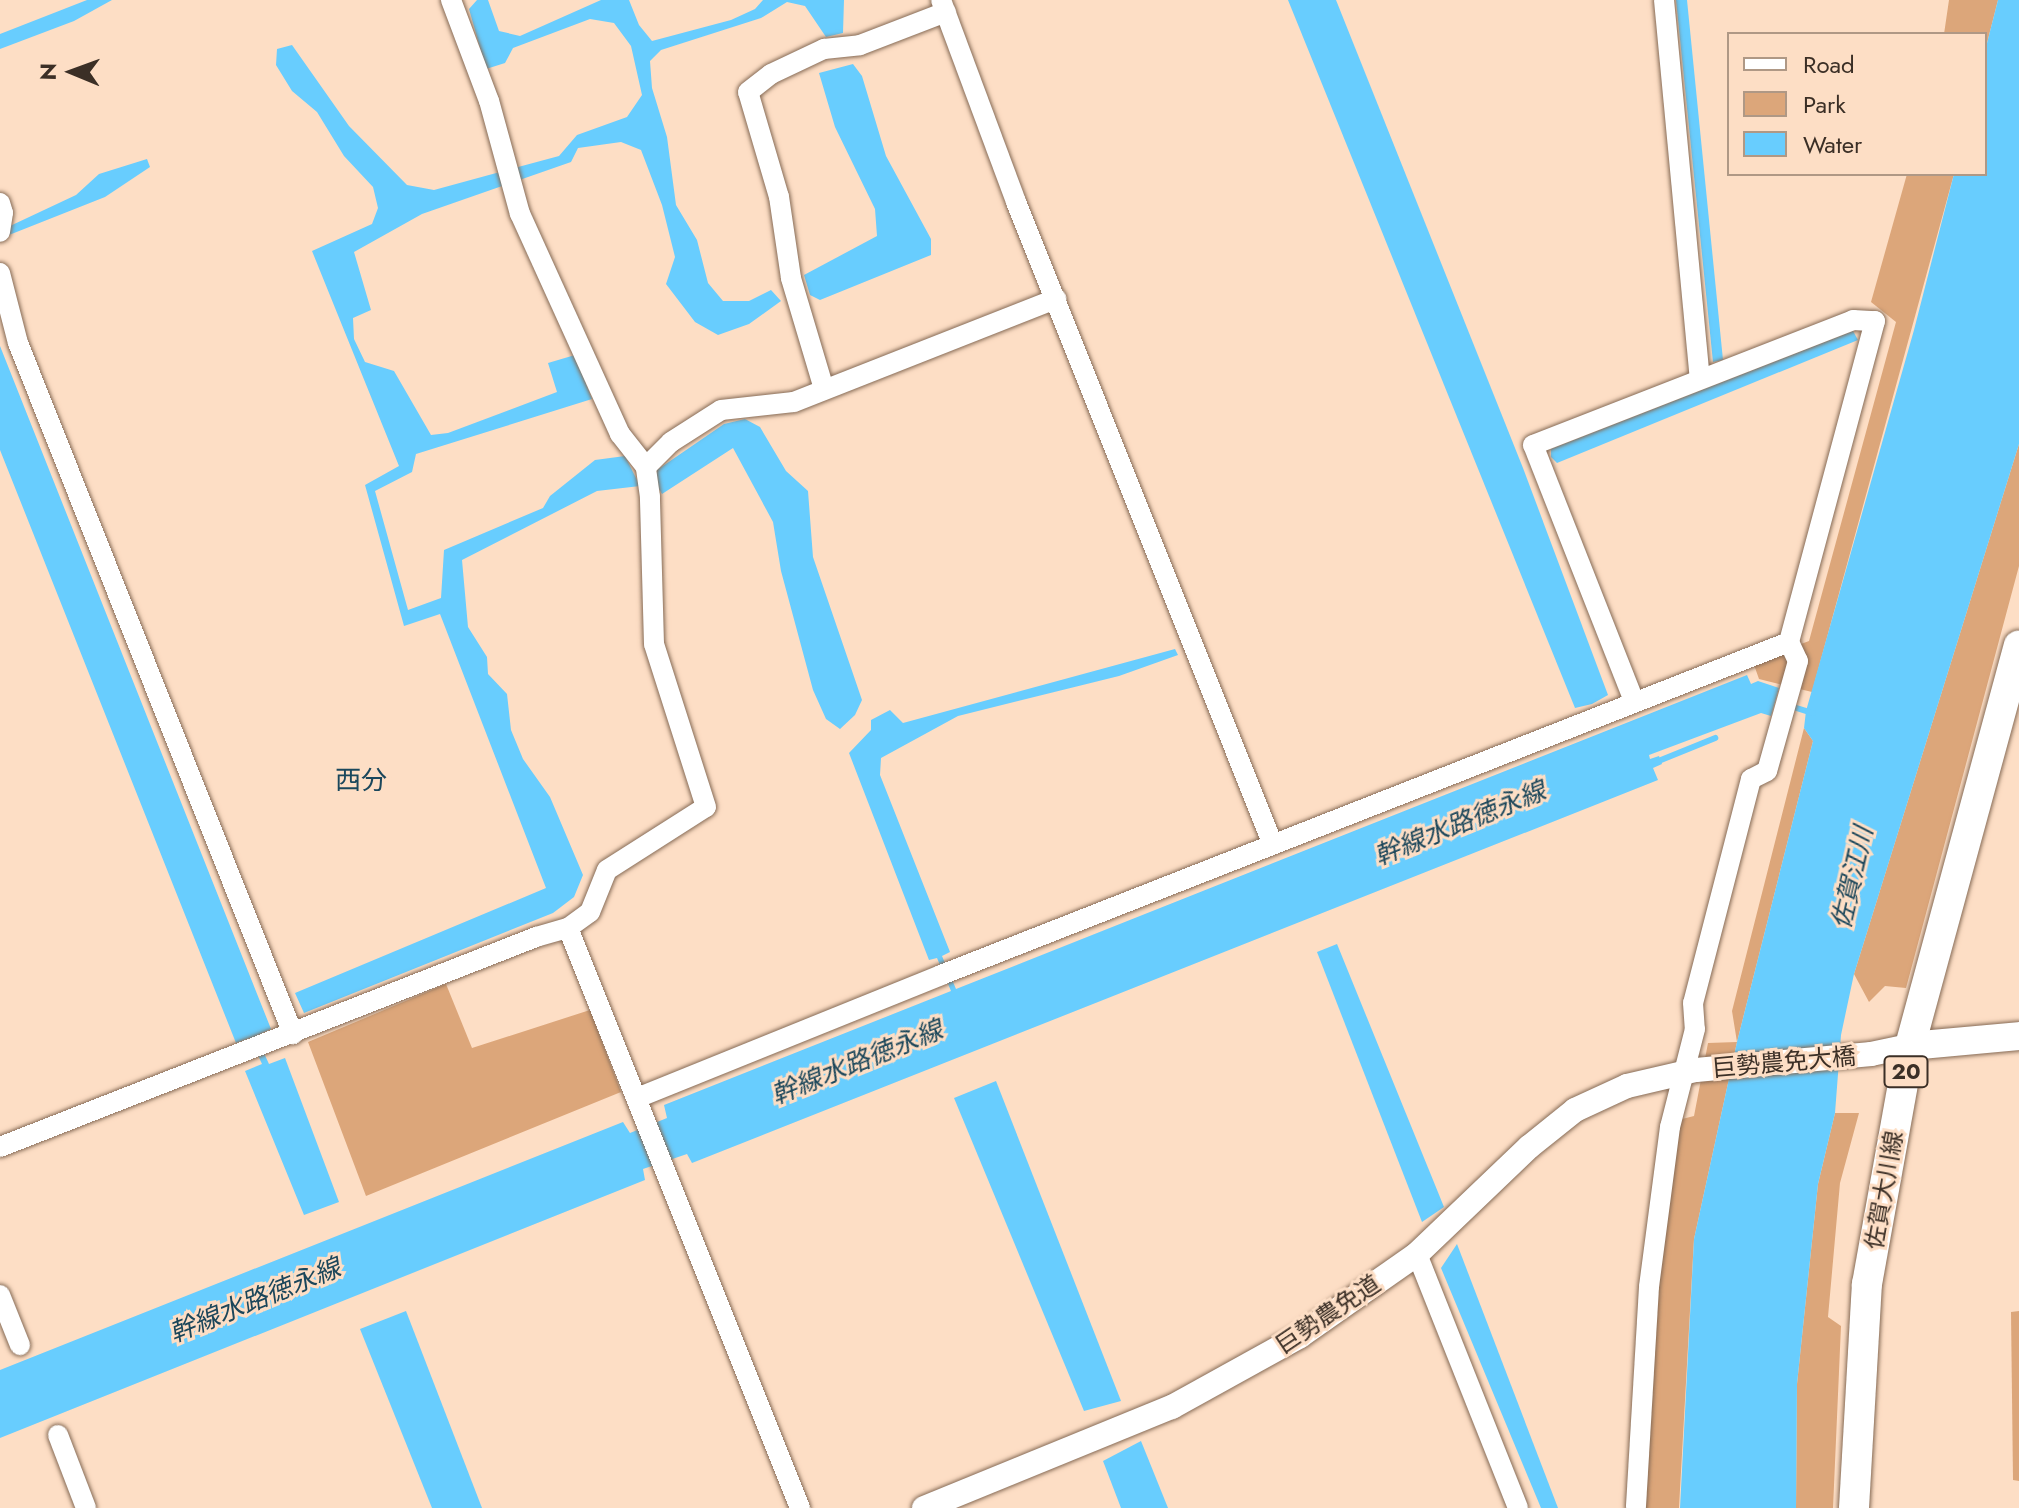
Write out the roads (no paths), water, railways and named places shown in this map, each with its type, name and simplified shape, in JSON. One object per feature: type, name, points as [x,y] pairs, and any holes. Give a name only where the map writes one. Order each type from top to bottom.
[{"type":"main road","name":"佐賀大川線","points":[[1854,1508],[1867,1284],[1910,1046],[2019,646]]},
{"type":"main road","points":[[1910,1046],[2019,1036]]},
{"type":"street","points":[[0,1147],[536,937],[568,928],[590,912],[607,870],[706,807],[654,644],[651,510],[646,467],[620,434],[520,214],[489,101],[451,0]]},
{"type":"street","points":[[1664,0],[1700,378]]},
{"type":"street","points":[[824,389],[791,278],[779,197],[748,92],[771,74],[824,49],[860,45],[943,6],[1273,845]]},
{"type":"street","points":[[0,203],[3,213],[0,232]]},
{"type":"street","points":[[0,273],[18,343],[293,1034]]},
{"type":"street","points":[[646,467],[671,442],[721,410],[794,402],[1056,299]]},
{"type":"street","points":[[1634,701],[1533,445],[1853,320],[1875,321],[1789,642],[1798,661],[1767,771],[1751,779],[1693,1003],[1695,1029],[1690,1072],[1670,1127],[1649,1287],[1636,1508]]},
{"type":"street","points":[[637,1098],[1789,642]]},
{"type":"street","points":[[568,928],[800,1508]]},
{"type":"street","name":"巨勢農免大橋","points":[[1690,1072],[1871,1054],[1910,1046]]},
{"type":"street","name":"巨勢農免道","points":[[924,1508],[1172,1407],[1300,1336],[1417,1254],[1529,1147],[1575,1110],[1627,1086],[1690,1072]]},
{"type":"street","points":[[1417,1254],[1518,1508]]},
{"type":"street","points":[[0,1295],[20,1345]]},
{"type":"street","points":[[58,1435],[86,1508]]},
{"type":"water","points":[[87,0],[112,0],[74,21],[0,49],[0,34]]},
{"type":"water","points":[[477,0],[488,0],[499,31],[520,36],[601,0],[629,0],[639,25],[652,41],[731,20],[755,9],[763,0],[844,0],[843,33],[826,37],[805,6],[787,2],[761,18],[661,50],[650,61],[652,88],[667,137],[676,205],[697,240],[708,283],[723,301],[749,301],[771,290],[781,301],[749,324],[718,335],[695,322],[666,284],[675,257],[662,205],[641,150],[621,142],[578,148],[571,162],[422,214],[354,252],[371,310],[353,318],[354,339],[365,362],[394,371],[431,435],[448,433],[557,392],[548,363],[575,355],[592,399],[416,454],[412,472],[375,491],[408,610],[441,598],[444,550],[543,508],[550,496],[595,460],[625,456],[640,486],[597,491],[462,560],[468,627],[487,657],[488,674],[507,694],[511,730],[523,759],[550,797],[583,875],[574,897],[553,913],[304,1013],[295,993],[546,888],[440,614],[404,626],[365,485],[399,466],[312,251],[372,224],[378,208],[373,187],[344,156],[317,112],[292,91],[276,65],[277,49],[292,45],[349,126],[407,185],[434,190],[559,156],[577,135],[627,117],[642,95],[631,46],[614,23],[590,19],[513,48],[505,63],[486,69],[469,9]]},
{"type":"water","points":[[1288,0],[1336,0],[1523,468],[1608,695],[1592,704],[1575,708]]},
{"type":"water","points":[[1676,0],[1687,0],[1723,360],[1713,362]]},
{"type":"water","name":"佐賀江川","points":[[1998,0],[2019,0],[2019,444],[1854,974],[1841,1035],[1835,1113],[1818,1184],[1797,1384],[1796,1508],[1680,1508],[1694,1239],[1737,1042],[1813,741],[1804,728],[1806,711],[1914,330],[1953,176],[1987,176],[1987,43]]},
{"type":"water","points":[[853,64],[862,76],[886,156],[931,239],[931,255],[820,300],[810,295],[804,275],[877,236],[875,209],[835,127],[819,73]]},
{"type":"water","points":[[147,159],[150,167],[105,197],[9,235],[10,226],[76,195],[99,174]]},
{"type":"water","points":[[1853,331],[1858,340],[1557,463],[1551,457],[1551,449]]},
{"type":"water","points":[[0,346],[271,1029],[256,1036],[269,1064],[285,1058],[339,1202],[304,1215],[245,1071],[262,1064],[250,1038],[236,1043],[0,450]]},
{"type":"water","points":[[745,419],[760,427],[786,471],[808,491],[813,557],[862,700],[855,715],[840,729],[826,719],[813,690],[781,571],[773,522],[733,448],[662,494],[655,482],[657,470],[724,424]]},
{"type":"water","points":[[1175,649],[1178,655],[1119,676],[958,716],[881,758],[880,775],[950,952],[942,956],[956,989],[1747,675],[1751,684],[1758,681],[1779,688],[1771,716],[1761,713],[1649,755],[1650,759],[1659,756],[1662,764],[1653,768],[1658,780],[692,1163],[687,1154],[643,1169],[645,1180],[0,1438],[0,1370],[623,1122],[630,1133],[667,1118],[664,1105],[951,991],[937,958],[929,960],[849,753],[871,730],[871,720],[890,710],[903,723]]},
{"type":"water","points":[[1337,944],[1444,1207],[1422,1222],[1317,952]]},
{"type":"water","points":[[996,1081],[1121,1401],[1084,1411],[954,1098]]},
{"type":"water","points":[[1457,1244],[1558,1508],[1541,1508],[1441,1268]]},
{"type":"water","points":[[406,1311],[482,1508],[432,1508],[360,1329]]},
{"type":"water","points":[[1141,1441],[1168,1508],[1121,1508],[1103,1461]]},
{"type":"waterway","points":[[1790,706],[1813,713]]},
{"type":"waterway","name":"幹線水路徳永線","points":[[1656,762],[1715,738]]},
{"type":"district","name":"西分","points":[[361,781]]}]
